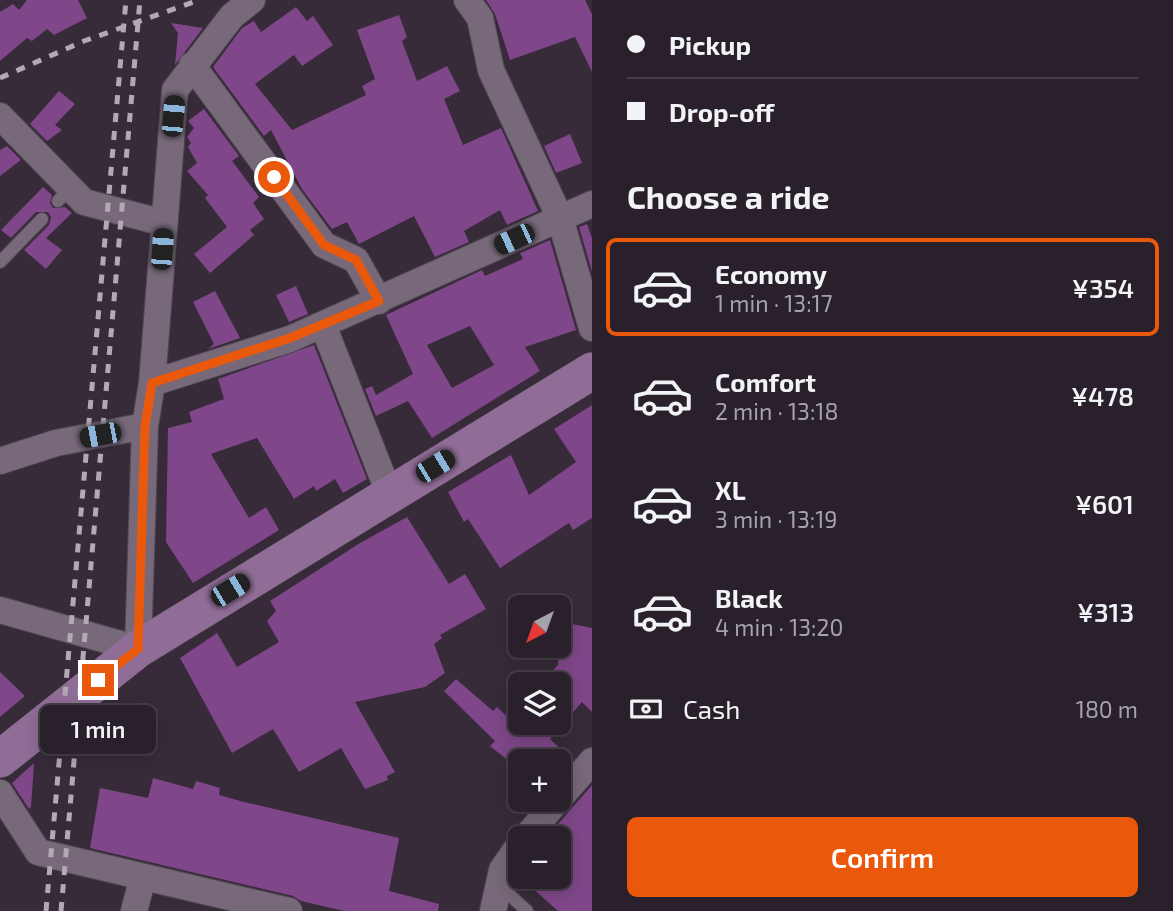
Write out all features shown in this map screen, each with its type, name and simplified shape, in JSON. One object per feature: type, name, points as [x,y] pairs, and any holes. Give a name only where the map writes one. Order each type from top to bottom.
[{"type":"street","points":[[138,649],[145,426],[152,383],[175,90],[232,16],[252,0]]},
{"type":"street","points":[[467,0],[480,18],[491,70],[559,218],[592,328]]},
{"type":"street","points":[[192,65],[324,245],[356,260],[379,301]]},
{"type":"street","points":[[0,116],[64,194],[84,202],[164,223]]},
{"type":"street","points":[[152,383],[245,355],[323,325],[592,204]]},
{"type":"street","points":[[323,325],[389,493]]},
{"type":"street","points":[[0,759],[138,649],[592,371]]},
{"type":"street","points":[[0,461],[56,443],[145,426]]},
{"type":"street","points":[[0,610],[138,649]]},
{"type":"street","points":[[535,826],[592,761]]},
{"type":"street","points":[[0,793],[38,852],[289,911]]},
{"type":"street","points":[[493,911],[508,857]]},
{"type":"street","points":[[134,911],[143,877]]},
{"type":"lane","points":[[0,262],[42,219]]},
{"type":"lane","points":[[499,885],[527,911]]},
{"type":"building","points":[[27,0],[78,0],[87,18],[54,35],[47,29],[32,41],[27,38],[0,61],[0,12],[13,4],[19,10]]},
{"type":"building","points":[[486,0],[585,0],[592,14],[592,72],[575,37],[510,60],[495,14]]},
{"type":"building","points":[[296,7],[307,21],[313,16],[333,45],[302,66],[294,55],[255,84],[292,130],[366,95],[362,86],[375,79],[357,30],[399,15],[407,37],[402,41],[417,81],[447,66],[460,91],[444,99],[463,145],[501,128],[538,211],[507,225],[500,210],[464,231],[469,242],[435,257],[414,216],[359,244],[347,222],[332,229],[302,189],[271,130],[264,136],[213,67],[242,28],[254,21],[261,32]]},
{"type":"building","points":[[171,23],[203,28],[175,65],[178,33]]},
{"type":"building","points":[[59,91],[75,104],[55,125],[62,130],[47,141],[30,124]]},
{"type":"building","points":[[204,109],[239,156],[232,161],[259,197],[253,203],[264,219],[250,230],[254,235],[210,273],[194,254],[227,227],[205,198],[208,195],[187,171],[197,163],[188,147],[191,143],[187,137],[194,128],[188,121]]},
{"type":"building","points":[[570,134],[582,163],[556,173],[544,146]]},
{"type":"building","points":[[7,146],[21,160],[0,176],[0,150]]},
{"type":"building","points":[[43,187],[52,195],[50,203],[53,208],[65,207],[72,213],[46,238],[62,250],[46,269],[24,250],[49,225],[51,217],[48,212],[36,212],[11,238],[1,230]]},
{"type":"building","points":[[587,224],[592,238],[592,272],[579,227]]},
{"type":"building","points":[[550,240],[576,330],[525,347],[540,371],[432,438],[408,401],[376,416],[365,389],[372,386],[376,395],[413,374],[386,315],[482,270],[485,276],[523,259],[520,253]],"holes":[[[470,326],[494,365],[452,388],[427,345]]]},
{"type":"building","points":[[296,286],[308,314],[289,322],[276,295]]},
{"type":"building","points":[[215,291],[240,338],[208,349],[214,344],[193,302]]},
{"type":"building","points":[[314,345],[367,479],[343,493],[335,479],[316,491],[314,486],[294,499],[257,438],[211,454],[249,518],[266,507],[279,530],[193,583],[166,542],[168,428],[192,422],[189,412],[224,399],[218,379]]},
{"type":"building","points":[[592,405],[592,518],[573,530],[569,523],[500,568],[468,519],[464,522],[448,492],[511,455],[529,495],[576,462],[554,429]]},
{"type":"building","points":[[407,517],[449,584],[465,574],[486,609],[440,635],[442,638],[434,644],[445,673],[425,687],[355,702],[395,772],[387,776],[388,780],[365,789],[341,748],[299,772],[273,729],[232,753],[180,658],[217,633],[237,667],[279,642],[267,621],[276,611],[270,601],[360,543]]},
{"type":"building","points":[[571,624],[592,628],[592,712],[582,702],[571,715],[571,672],[553,672],[558,665],[558,658],[571,658]]},
{"type":"building","points":[[0,672],[25,696],[0,717]]},
{"type":"building","points":[[456,679],[493,711],[497,707],[508,717],[508,735],[553,735],[550,739],[560,749],[508,749],[508,760],[490,746],[495,741],[444,691]]},
{"type":"building","points":[[34,763],[31,807],[29,809],[12,783]]},
{"type":"building","points":[[153,778],[193,789],[196,781],[220,788],[219,795],[399,838],[389,891],[439,904],[438,911],[344,911],[301,901],[293,896],[90,848],[100,788],[148,798]]},
{"type":"building","points":[[592,785],[592,911],[558,911],[533,889],[571,889],[571,841],[574,838],[571,838],[571,826],[558,824]]},
{"type":"railway","points":[[46,911],[126,0]]},
{"type":"railway","points":[[61,911],[140,0]]},
{"type":"railway","points":[[0,78],[84,41],[199,0]]},
{"type":"route","points":[[98,680],[138,649],[145,426],[152,383],[245,355],[379,301],[356,260],[324,245],[274,177]]}]
